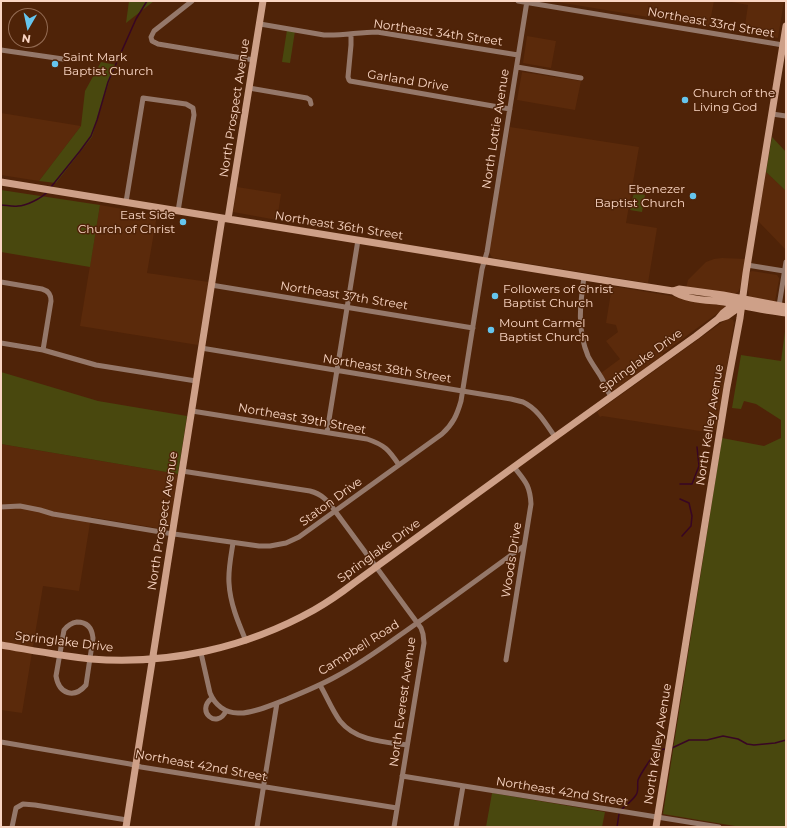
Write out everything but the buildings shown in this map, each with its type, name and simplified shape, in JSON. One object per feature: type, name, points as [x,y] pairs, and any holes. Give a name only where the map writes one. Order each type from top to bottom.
[{"type":"street","points":[[192,1],[154,31],[151,39],[154,43],[254,60]]},
{"type":"street","name":"North Prospect Avenue","points":[[126,824],[211,285],[249,88],[263,1]]},
{"type":"street","name":"Northeast 33rd Street","points":[[518,1],[783,45]]},
{"type":"street","name":"North Lottie Avenue","points":[[484,260],[527,2]]},
{"type":"street","name":"Northeast 34th Street","points":[[260,24],[334,36],[377,32],[518,55]]},
{"type":"street","name":"North Kelley Avenue","points":[[656,827],[738,326],[739,303],[747,265],[772,114],[783,66],[783,45],[786,26]]},
{"type":"street","name":"Garland Drive","points":[[351,34],[348,71],[350,81],[510,109]]},
{"type":"street","points":[[1,50],[63,59]]},
{"type":"street","points":[[516,67],[581,78]]},
{"type":"street","points":[[249,88],[307,98],[310,100],[311,104]]},
{"type":"street","points":[[126,202],[143,98],[186,104],[194,108],[194,115],[178,211]]},
{"type":"street","points":[[772,114],[786,116]]},
{"type":"street","name":"Northeast 36th Street","points":[[1,182],[584,277],[673,291],[678,289],[739,303],[754,302],[782,310]]},
{"type":"street","points":[[327,432],[358,240]]},
{"type":"street","name":"Staton Drive","points":[[1,507],[20,506],[53,514],[264,547],[286,543],[299,537],[442,434],[448,428],[457,414],[463,391],[484,260]]},
{"type":"street","points":[[782,310],[784,271],[786,262]]},
{"type":"street","points":[[747,265],[784,271]]},
{"type":"street","points":[[584,277],[580,308],[580,326],[584,343],[592,362],[602,378],[607,392],[611,396]]},
{"type":"street","points":[[1,282],[42,289],[49,293],[51,301],[43,350]]},
{"type":"street","name":"Northeast 37th Street","points":[[211,285],[473,328]]},
{"type":"street","name":"Springlake Drive","points":[[718,319],[728,316],[739,303]]},
{"type":"street","name":"Springlake Drive","points":[[1,645],[90,659],[130,660],[174,657],[201,653],[246,641],[265,634],[314,610],[338,595],[718,319],[723,312],[739,303]]},
{"type":"street","points":[[728,316],[734,320],[738,326]]},
{"type":"street","points":[[1,343],[43,350],[88,363],[196,381]]},
{"type":"street","name":"Northeast 38th Street","points":[[201,348],[511,399],[522,402],[532,408],[540,415],[555,437]]},
{"type":"street","name":"Northeast 39th Street","points":[[192,410],[367,439],[386,448],[399,465]]},
{"type":"street","name":"Woods Drive","points":[[506,660],[531,504],[530,493],[527,485],[514,467]]},
{"type":"street","name":"North Everest Avenue","points":[[182,471],[310,491],[323,496],[336,511],[421,628],[424,643],[394,827]]},
{"type":"street","points":[[233,543],[228,582],[231,601],[246,641]]},
{"type":"street","name":"Campbell Road","points":[[226,711],[239,714],[277,704],[320,685],[365,660],[524,546]]},
{"type":"street","points":[[82,622],[90,627],[93,638],[90,659],[86,684],[82,690],[70,693],[64,691],[57,682],[56,676],[64,630],[71,623],[82,622]]},
{"type":"street","points":[[201,653],[212,698],[226,711],[222,718],[212,718],[206,714],[207,703],[212,698]]},
{"type":"street","points":[[320,685],[341,722],[352,731],[365,738],[407,746]]},
{"type":"street","points":[[258,827],[277,704]]},
{"type":"street","name":"Northeast 42nd Street","points":[[1,742],[141,767],[397,808]]},
{"type":"street","name":"Northeast 42nd Street","points":[[402,776],[719,827]]},
{"type":"street","points":[[456,827],[463,786]]},
{"type":"street","points":[[12,827],[16,808],[23,804],[35,805],[126,824]]},
{"type":"shaded area","points":[[129,1],[154,1],[126,23]]},
{"type":"shaded area","points":[[551,1],[714,1],[709,27]]},
{"type":"shaded area","points":[[726,1],[784,1],[778,38],[744,32],[748,5]]},
{"type":"shaded area","points":[[287,30],[295,31],[290,63],[282,62]]},
{"type":"shaded area","points":[[527,36],[556,41],[551,68],[523,63]]},
{"type":"shaded area","points":[[101,62],[116,65],[109,82],[92,137],[56,183],[39,181],[81,126],[85,91]]},
{"type":"shaded area","points":[[522,72],[581,81],[575,110],[517,100]]},
{"type":"shaded area","points":[[1,113],[81,126],[39,181],[1,175]]},
{"type":"shaded area","points":[[510,127],[639,147],[626,223],[657,228],[648,283],[494,258],[491,256],[489,251]]},
{"type":"shaded area","points":[[772,137],[786,152],[786,191],[766,172]]},
{"type":"shaded area","points":[[766,172],[786,191],[786,250],[758,221]]},
{"type":"shaded area","points":[[237,187],[281,194],[277,220],[233,212]]},
{"type":"shaded area","points":[[1,190],[100,205],[90,267],[1,252]]},
{"type":"shaded area","points":[[634,192],[645,195],[642,212],[630,210]]},
{"type":"shaded area","points":[[100,205],[157,215],[147,273],[209,282],[198,345],[80,326]]},
{"type":"shaded area","points":[[722,258],[745,259],[738,292],[733,295],[686,288],[688,280],[706,262]]},
{"type":"shaded area","points":[[752,271],[777,275],[779,280],[775,301],[749,296],[748,290],[750,272]]},
{"type":"shaded area","points":[[612,286],[726,307],[663,353],[662,356],[611,391],[611,387],[601,373],[620,359],[606,341],[618,332],[616,325],[606,323]]},
{"type":"shaded area","points":[[728,318],[733,320],[734,323],[717,428],[716,430],[713,430],[713,433],[602,416],[600,417],[597,412]]},
{"type":"shaded area","points":[[786,324],[786,827],[741,827],[663,814],[722,438],[764,446],[781,438],[781,420],[756,404],[744,401],[741,409],[732,408],[741,355],[781,361]]},
{"type":"shaded area","points":[[1,372],[98,401],[187,416],[178,474],[1,444]]},
{"type":"shaded area","points":[[1,444],[178,474],[171,523],[168,528],[163,529],[91,517],[79,591],[43,586],[22,713],[1,710]]},
{"type":"shaded area","points":[[492,793],[605,812],[602,827],[486,827]]},
{"type":"waterway","points":[[51,187],[91,136],[108,82],[136,19],[147,1]]},
{"type":"waterway","points":[[1,205],[25,205],[38,199],[47,192]]},
{"type":"waterway","points":[[680,484],[692,484],[699,466],[697,447]]},
{"type":"waterway","points":[[680,499],[689,503],[692,516],[691,526],[682,536]]},
{"type":"waterway","points":[[672,748],[689,740],[707,740],[723,736],[738,739],[747,744],[754,745],[775,743],[786,740]]},
{"type":"waterway","points":[[622,809],[636,795],[638,790],[638,780],[650,760],[658,750],[665,749]]},
{"type":"waterway","points":[[617,827],[619,814]]},
{"type":"place","name":"Saint Mark Baptist Church","points":[[55,64]]},
{"type":"place","name":"Church of the Living God","points":[[685,100]]},
{"type":"place","name":"Ebenezer Baptist Church","points":[[693,196]]},
{"type":"place","name":"East Side Church of Christ","points":[[183,222]]},
{"type":"place","name":"Followers of Christ Baptist Church","points":[[495,296]]},
{"type":"place","name":"Mount Carmel Baptist Church","points":[[491,330]]}]
